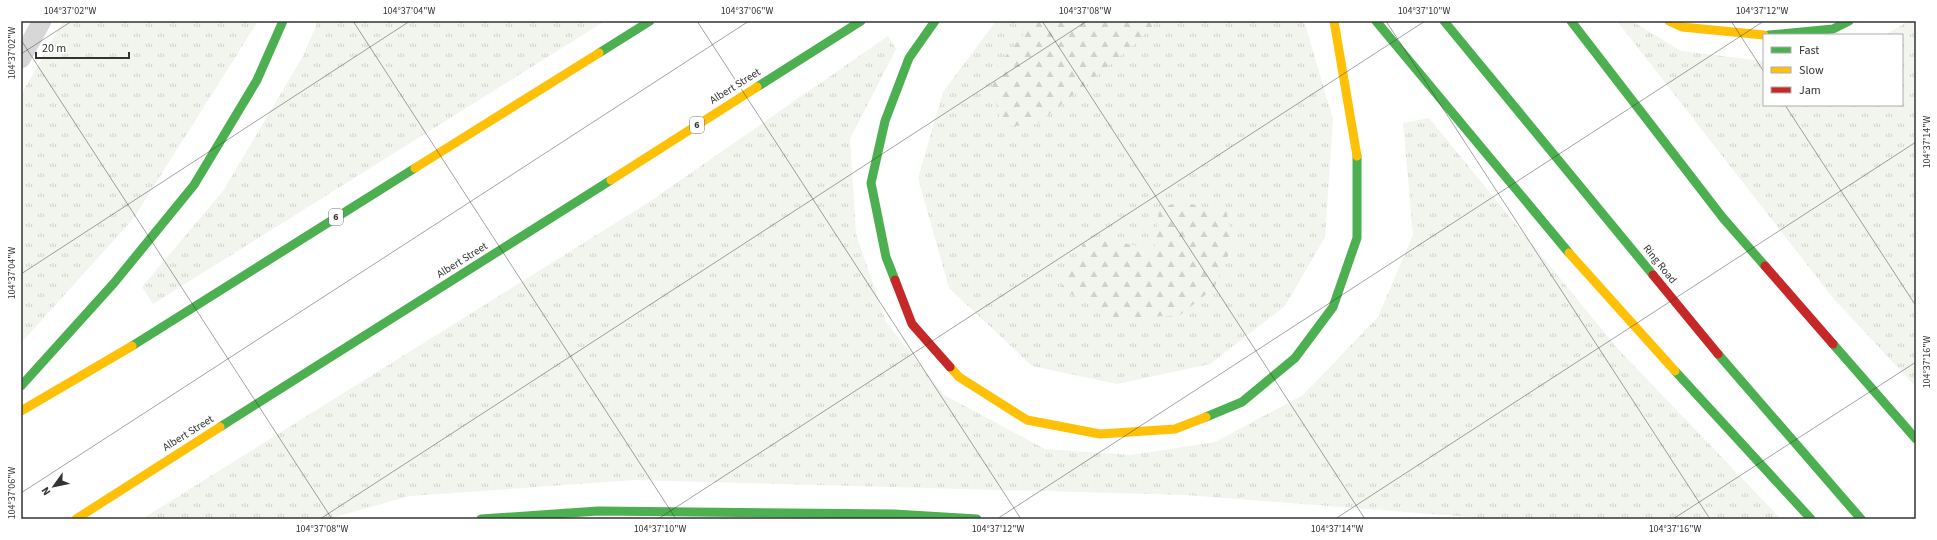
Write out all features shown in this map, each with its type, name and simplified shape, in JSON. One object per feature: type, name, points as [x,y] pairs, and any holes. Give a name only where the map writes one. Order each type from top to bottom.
[{"type":"highway","points":[[21,386],[58,347],[114,283],[194,185],[257,80],[283,21]]},
{"type":"highway","name":"6","points":[[21,411],[116,356],[650,21]]},
{"type":"highway","name":"Albert Street","points":[[76,519],[861,21]]},
{"type":"highway","points":[[935,21],[909,58],[885,122],[871,183],[886,256],[912,324],[959,377],[1027,420],[1100,434],[1175,429],[1242,402],[1295,358],[1333,307],[1357,238],[1358,170],[1334,21]]},
{"type":"highway","points":[[1376,21],[1574,260],[1811,519]]},
{"type":"highway","name":"Ring Road","points":[[1444,21],[1744,386],[1861,519]]},
{"type":"highway","points":[[1571,21],[1723,218],[1916,439]]},
{"type":"highway","points":[[1669,21],[1682,27],[1763,36]]},
{"type":"highway","points":[[1780,34],[1833,29],[1849,21]]},
{"type":"highway","points":[[481,519],[598,511],[894,514],[977,519]]},
{"type":"lane","points":[[21,59],[42,21]]},
{"type":"green space","points":[[63,21],[258,21],[133,219],[21,343],[21,95]]},
{"type":"green space","points":[[318,21],[605,21],[153,304],[142,287],[223,191],[303,56]]},
{"type":"green space","points":[[996,21],[1304,21],[1333,119],[1325,237],[1285,306],[1210,364],[1117,384],[1032,366],[949,288],[918,178],[943,92]]},
{"type":"green space","points":[[1035,21],[1157,21],[1136,43],[1037,124],[1002,127],[992,87],[998,65]]},
{"type":"green space","points":[[1617,21],[1632,21],[1681,51],[1763,61],[1763,106],[1903,106],[1903,34],[1887,34],[1909,21],[1916,21],[1916,387],[1833,298]]},
{"type":"green space","points":[[888,36],[896,49],[850,139],[856,234],[886,322],[944,395],[1045,449],[1131,455],[1215,442],[1303,395],[1378,317],[1413,235],[1403,123],[1429,118],[1617,348],[1781,519],[1482,519],[1186,495],[635,480],[410,496],[328,519],[142,519],[649,202]]},
{"type":"green space","points":[[1180,201],[1203,207],[1226,209],[1233,244],[1214,288],[1180,315],[1117,319],[1061,288],[1088,235],[1154,250],[1159,209]]},
{"type":"traffic: fast","points":[[21,386],[114,283],[194,185],[257,80],[283,21]]},
{"type":"traffic: fast","points":[[599,53],[650,21]]},
{"type":"traffic: fast","points":[[757,87],[861,21]]},
{"type":"traffic: fast","points":[[895,280],[886,257],[871,183],[885,121],[909,58],[935,21]]},
{"type":"traffic: fast","points":[[1376,21],[1569,253]]},
{"type":"traffic: fast","points":[[1444,21],[1653,275]]},
{"type":"traffic: fast","points":[[1571,21],[1723,218],[1765,266]]},
{"type":"traffic: fast","points":[[1780,34],[1833,29],[1849,21]]},
{"type":"traffic: fast","points":[[1206,417],[1242,402],[1295,358],[1333,307],[1357,238],[1357,156]]},
{"type":"traffic: fast","points":[[132,346],[415,168]]},
{"type":"traffic: fast","points":[[220,427],[611,180]]},
{"type":"traffic: fast","points":[[1833,344],[1916,439]]},
{"type":"traffic: fast","points":[[1718,354],[1861,519]]},
{"type":"traffic: fast","points":[[1675,371],[1811,519]]},
{"type":"traffic: fast","points":[[481,519],[598,511],[894,514],[977,519]]},
{"type":"traffic: slow","points":[[1334,21],[1357,156]]},
{"type":"traffic: slow","points":[[1669,21],[1682,27],[1763,35]]},
{"type":"traffic: slow","points":[[415,168],[599,53]]},
{"type":"traffic: slow","points":[[611,180],[757,87]]},
{"type":"traffic: slow","points":[[1569,253],[1675,371]]},
{"type":"traffic: slow","points":[[21,411],[132,346]]},
{"type":"traffic: slow","points":[[950,367],[959,377],[1027,420],[1100,434],[1175,429],[1206,417]]},
{"type":"traffic: slow","points":[[76,519],[220,427]]},
{"type":"traffic: jam","points":[[1765,266],[1833,344]]},
{"type":"traffic: jam","points":[[1653,275],[1718,354]]},
{"type":"traffic: jam","points":[[895,280],[912,324],[950,367]]}]
